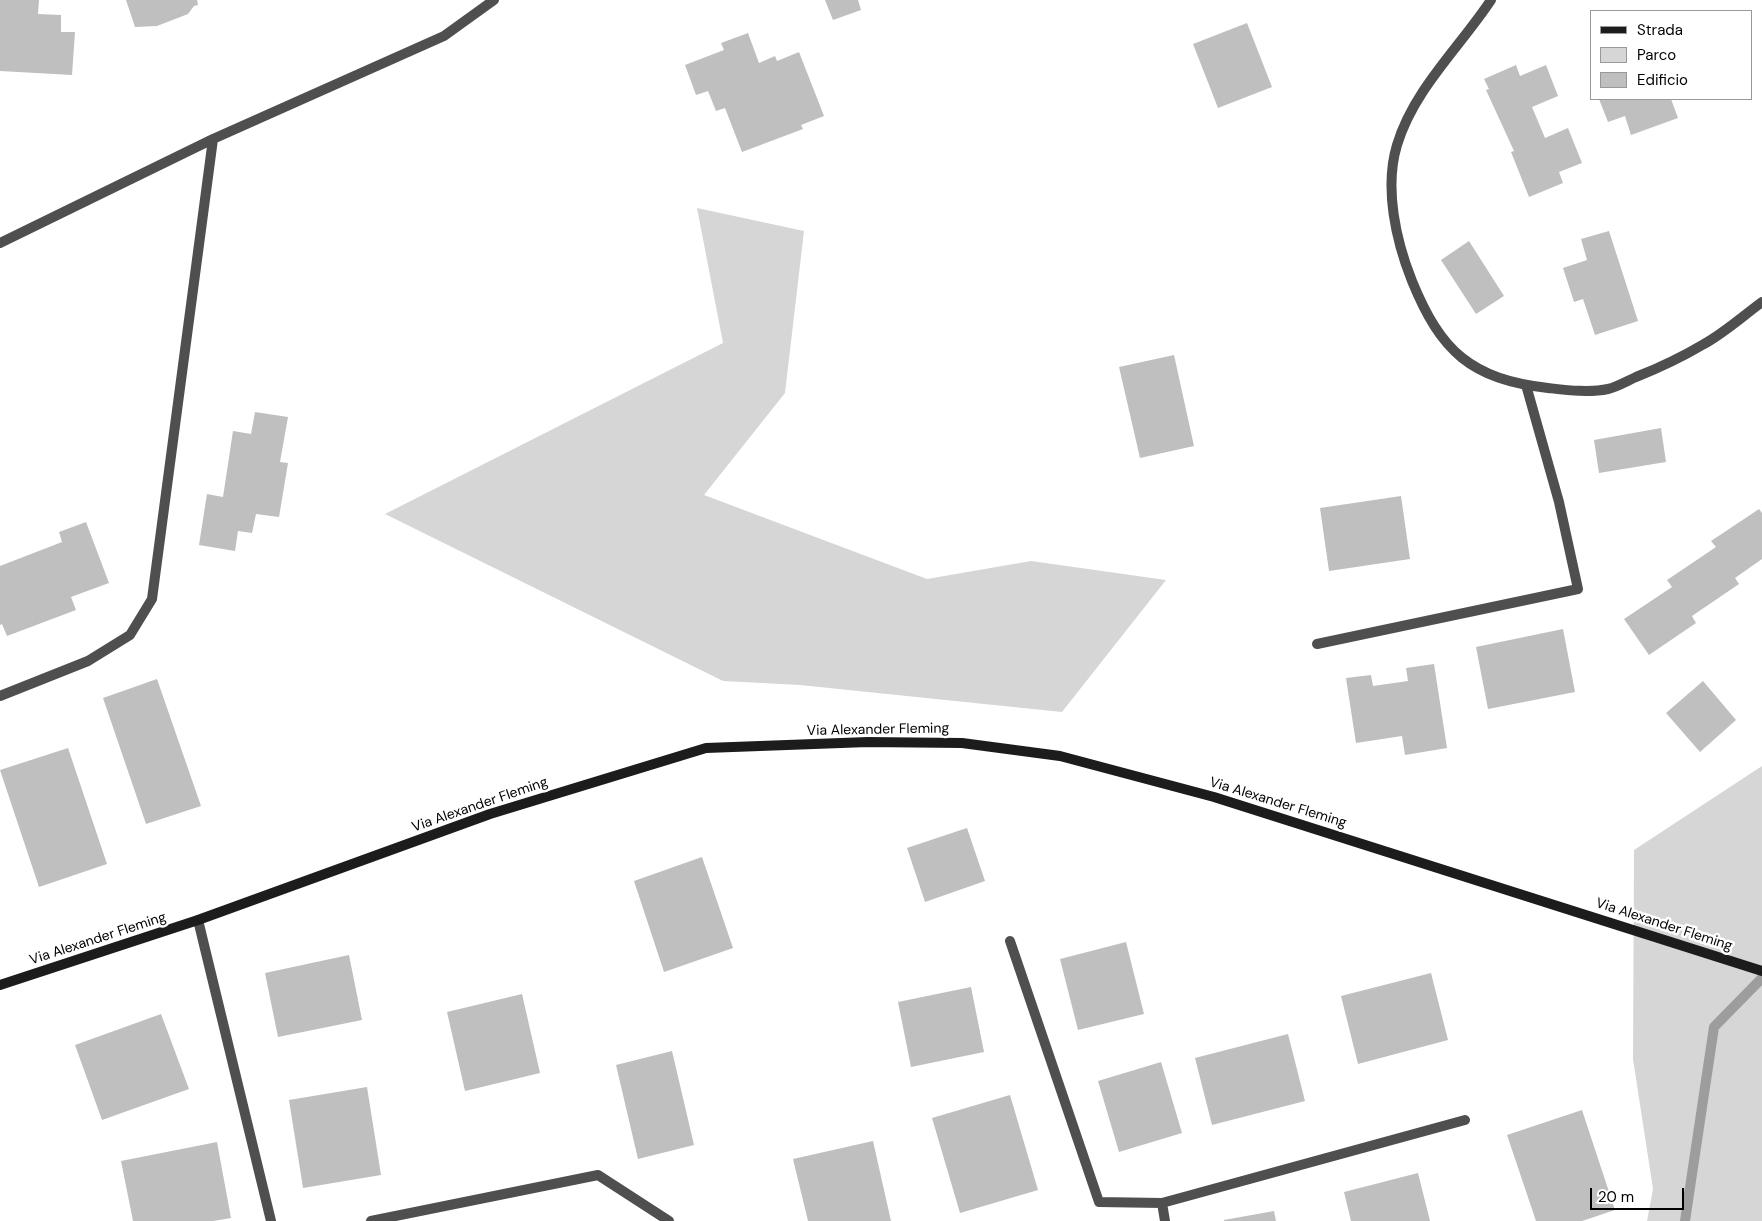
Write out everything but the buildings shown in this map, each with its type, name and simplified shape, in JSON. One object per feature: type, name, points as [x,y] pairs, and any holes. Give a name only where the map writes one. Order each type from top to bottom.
[{"type":"main road","name":"Via Alexander Fleming","points":[[0,985],[198,920],[490,814],[706,748],[868,742],[962,743],[1060,756],[1214,797],[1762,971]]},
{"type":"street","points":[[0,243],[213,139],[444,36],[494,0]]},
{"type":"street","points":[[1491,0],[1411,111],[1397,146],[1391,183],[1397,230],[1409,274],[1426,315],[1453,352],[1480,372],[1526,385],[1564,390],[1608,389],[1654,370],[1705,344],[1762,302]]},
{"type":"street","points":[[0,696],[88,661],[130,634],[152,599],[213,139]]},
{"type":"street","points":[[1316,644],[1578,589],[1559,502],[1526,385]]},
{"type":"street","points":[[198,920],[271,1221]]},
{"type":"street","points":[[1010,941],[1099,1202],[1162,1203],[1465,1120]]},
{"type":"street","points":[[371,1221],[598,1175],[669,1221]]},
{"type":"street","points":[[1162,1203],[1166,1221]]},
{"type":"green space","points":[[697,208],[804,231],[785,393],[704,495],[927,579],[1031,561],[1166,580],[1062,712],[800,685],[723,681],[385,514],[723,343]]},
{"type":"green space","points":[[1762,766],[1762,1221],[1647,1221],[1653,1189],[1633,1059],[1634,850]]},
{"type":"waterway","points":[[1685,1221],[1714,1027],[1762,978]]}]
